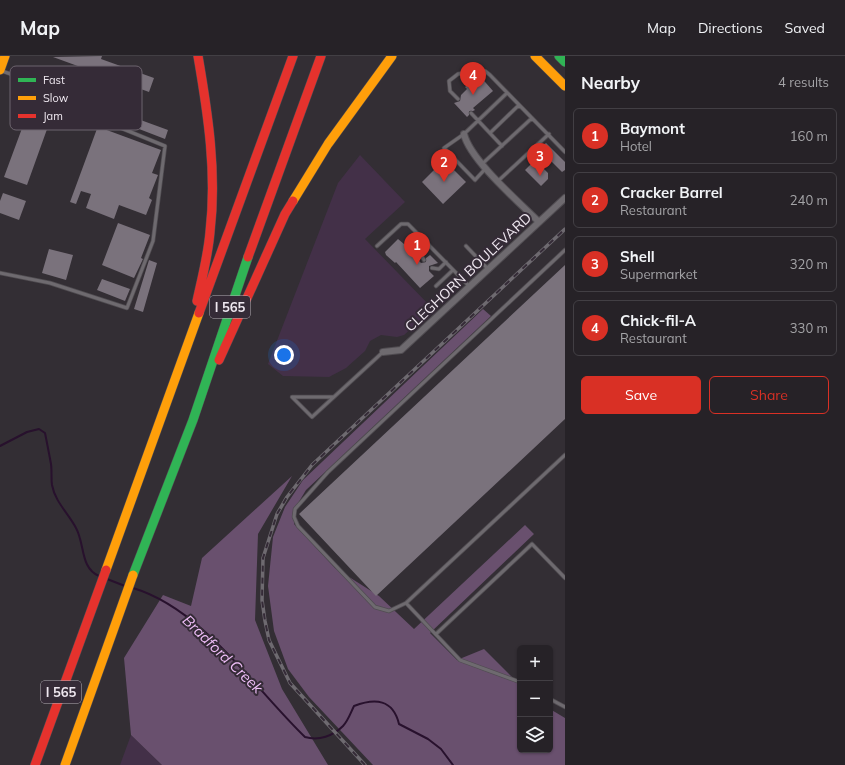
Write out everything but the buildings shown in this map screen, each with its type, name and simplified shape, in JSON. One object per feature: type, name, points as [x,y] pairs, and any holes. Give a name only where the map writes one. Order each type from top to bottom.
[{"type":"main road","points":[[187,343],[207,256],[211,219],[212,173],[209,119],[198,56]]},
{"type":"main road","name":"I 565","points":[[35,765],[187,343],[238,210],[293,56]]},
{"type":"main road","name":"I 565","points":[[65,765],[139,558],[193,420],[230,305],[321,56]]},
{"type":"main road","points":[[193,420],[285,214],[328,144],[391,56]]},
{"type":"main road","points":[[535,56],[565,86]]},
{"type":"main road","points":[[559,56],[565,62]]},
{"type":"main road","points":[[0,70],[3,58]]},
{"type":"street","points":[[464,134],[466,143],[484,166],[539,222]]},
{"type":"street","name":"CLEGHORN BOULEVARD","points":[[383,352],[401,350],[565,198]]},
{"type":"lane","points":[[0,70],[10,74]]},
{"type":"lane","points":[[478,72],[485,71],[549,134],[565,152]]},
{"type":"lane","points":[[458,99],[450,91],[449,81],[458,74],[464,73]]},
{"type":"lane","points":[[507,93],[464,134],[444,148],[475,180],[484,166],[502,146],[532,118]]},
{"type":"lane","points":[[490,133],[519,105]]},
{"type":"lane","points":[[471,113],[502,146]]},
{"type":"lane","points":[[0,273],[50,283],[127,308],[153,241],[165,146],[126,130]]},
{"type":"lane","points":[[498,181],[549,134]]},
{"type":"lane","points":[[377,246],[401,224],[408,224],[470,286]]},
{"type":"lane","points":[[424,260],[421,254],[428,244]]},
{"type":"lane","points":[[466,246],[488,269]]},
{"type":"lane","points":[[565,250],[328,472],[295,508],[294,518],[298,526],[375,607],[389,611],[406,603],[565,455]]},
{"type":"lane","points":[[432,268],[439,268],[446,262]]},
{"type":"lane","points":[[436,286],[453,270]]},
{"type":"lane","points":[[333,397],[292,397],[312,417],[383,352]]},
{"type":"lane","points":[[436,634],[532,544],[565,578]]},
{"type":"lane","points":[[406,603],[460,660],[517,681]]},
{"type":"lane","points":[[553,701],[565,707]]},
{"type":"shaded area","points":[[360,155],[405,202],[365,239],[433,309],[404,335],[397,337],[381,335],[370,341],[365,351],[346,368],[329,377],[283,376],[268,364],[338,183]]},
{"type":"shaded area","points":[[483,309],[491,316],[306,490],[294,510],[294,524],[335,568],[379,596],[414,629],[525,525],[534,534],[430,633],[457,660],[484,649],[517,682],[517,753],[553,753],[553,711],[565,718],[565,765],[373,765],[309,697],[288,669],[274,631],[268,586],[273,537],[285,507],[303,480]]},
{"type":"shaded area","points":[[292,476],[258,534],[255,620],[282,689],[328,765],[162,765],[131,735],[124,658],[163,595],[191,606],[202,558]]},
{"type":"shaded area","points":[[131,735],[162,765],[120,765]]},
{"type":"waterway","name":"Bradford Creek","points":[[0,446],[27,432],[39,429],[45,433],[51,464],[52,482],[56,497],[79,534],[86,562],[93,572],[99,576]]},
{"type":"waterway","name":"Bradford Creek","points":[[107,579],[125,586]]},
{"type":"waterway","name":"Bradford Creek","points":[[133,588],[158,598],[182,613],[205,632],[247,674],[305,737],[326,737],[339,730],[345,724],[354,706],[369,702],[382,703],[388,705],[396,716],[399,724],[428,739],[441,749],[453,765]]},
{"type":"railway","points":[[365,765],[290,683],[269,640],[262,600],[263,558],[277,514],[287,497],[312,465],[565,229]]},
{"type":"traffic: fast","points":[[559,56],[565,62]]},
{"type":"traffic: fast","points":[[133,575],[193,420],[248,257]]},
{"type":"traffic: slow","points":[[0,70],[5,56]]},
{"type":"traffic: slow","points":[[293,201],[328,144],[392,56]]},
{"type":"traffic: slow","points":[[535,56],[565,86]]},
{"type":"traffic: slow","points":[[106,570],[199,313]]},
{"type":"traffic: slow","points":[[65,765],[133,575]]},
{"type":"traffic: jam","points":[[197,301],[205,267],[212,210],[212,166],[208,122],[198,56]]},
{"type":"traffic: jam","points":[[199,313],[293,56]]},
{"type":"traffic: jam","points":[[248,257],[321,56]]},
{"type":"traffic: jam","points":[[219,360],[285,214],[293,201]]},
{"type":"traffic: jam","points":[[35,765],[106,570]]},
{"type":"place","name":"Chick-fil-A","points":[[473,95]]},
{"type":"place","name":"Shell","points":[[540,176]]},
{"type":"place","name":"Cracker Barrel","points":[[444,182]]},
{"type":"place","name":"Baymont","points":[[417,265]]}]
